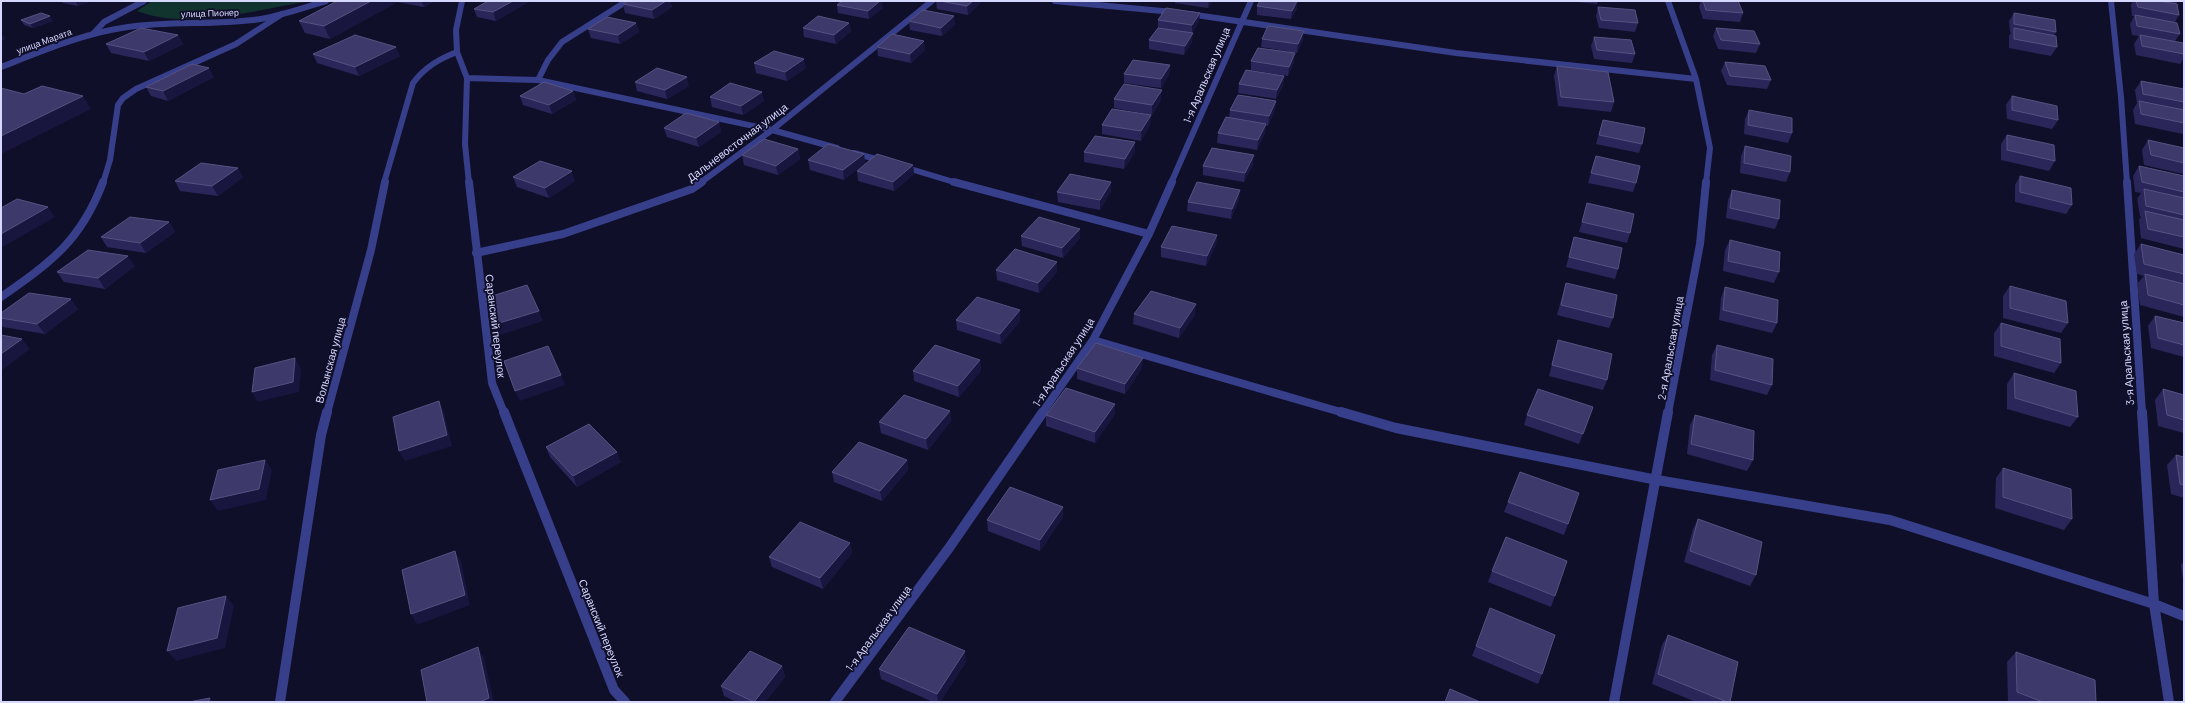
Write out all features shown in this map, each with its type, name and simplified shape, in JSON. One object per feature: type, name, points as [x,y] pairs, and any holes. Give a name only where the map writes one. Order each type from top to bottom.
[{"type":"street","points":[[93,34],[104,22],[144,1]]},
{"type":"street","name":"улица Пионер","points":[[93,34],[151,24],[238,21],[282,14],[326,1]]},
{"type":"street","name":"Саранский переулок","points":[[462,1],[456,30],[457,52],[467,78],[465,144],[476,253],[492,383],[614,690],[625,702]]},
{"type":"street","points":[[538,80],[548,60],[562,42],[627,1]]},
{"type":"street","name":"Дальневосточная улица","points":[[476,253],[563,234],[692,189],[772,130],[932,1]]},
{"type":"street","points":[[1055,1],[1142,8],[1456,53],[1696,79]]},
{"type":"street","name":"1-я Аральская улица","points":[[835,702],[949,548],[1093,340],[1149,234],[1240,21],[1250,1]]},
{"type":"street","name":"2-я Аральская улица","points":[[1614,702],[1657,480],[1700,244],[1710,148],[1696,79],[1668,1]]},
{"type":"street","name":"3-я Аральская улица","points":[[2111,1],[2120,97],[2154,604],[2168,702]]},
{"type":"street","points":[[1,297],[44,266],[66,247],[78,232],[95,200],[108,167],[117,109],[121,99],[136,89],[236,44],[282,14]]},
{"type":"street","name":"улица Марата","points":[[1,67],[93,34]]},
{"type":"street","name":"Волынская улица","points":[[280,702],[321,435],[371,250],[383,188],[403,113],[413,83],[422,71],[440,59],[457,52]]},
{"type":"street","points":[[467,78],[538,80],[772,130],[892,164]]},
{"type":"street","points":[[900,166],[998,196],[1149,234]]},
{"type":"street","points":[[1093,340],[1396,428],[1657,480],[1890,520],[2154,604],[2184,616]]},
{"type":"green space","points":[[152,1],[311,1],[246,13],[200,19],[157,17],[137,11]]},
{"type":"building","points":[[337,1],[371,1],[324,26],[299,21]]},
{"type":"building","points":[[488,1],[513,1],[493,12],[474,9]]},
{"type":"building","points":[[628,1],[666,1],[652,10],[623,4]]},
{"type":"building","points":[[842,1],[880,1],[868,11],[837,5]]},
{"type":"building","points":[[940,1],[973,1],[967,6]]},
{"type":"building","points":[[1260,1],[1297,1],[1292,11],[1257,6]]},
{"type":"building","points":[[1703,1],[1738,1],[1743,13],[1706,10]]},
{"type":"building","points":[[2136,1],[2159,1],[2177,4],[2179,15],[2138,7]]},
{"type":"building","points":[[1598,7],[1635,10],[1638,23],[1601,20]]},
{"type":"building","points":[[1166,8],[1200,13],[1192,25],[1158,20]]},
{"type":"building","points":[[923,10],[954,16],[941,28],[909,21]]},
{"type":"building","points":[[41,13],[50,16],[30,24],[21,20]]},
{"type":"building","points":[[2014,13],[2055,20],[2056,32],[2014,24]]},
{"type":"building","points":[[2135,15],[2177,23],[2180,34],[2137,26]]},
{"type":"building","points":[[818,16],[849,23],[834,35],[803,28]]},
{"type":"building","points":[[607,17],[636,23],[618,35],[588,29]]},
{"type":"building","points":[[1268,26],[1304,31],[1298,44],[1262,39]]},
{"type":"building","points":[[141,28],[178,35],[144,52],[106,44]]},
{"type":"building","points":[[1158,28],[1193,33],[1185,46],[1149,40]]},
{"type":"building","points":[[1716,28],[1754,31],[1760,44],[1721,40]]},
{"type":"building","points":[[2014,28],[2056,36],[2057,47],[2014,39]]},
{"type":"building","points":[[892,34],[924,41],[910,54],[877,47]]},
{"type":"building","points":[[355,35],[396,47],[355,67],[313,54]]},
{"type":"building","points":[[2140,35],[2183,43],[2184,54],[2142,46]]},
{"type":"building","points":[[1594,37],[1631,40],[1635,54],[1597,50]]},
{"type":"building","points":[[1258,48],[1295,53],[1289,67],[1251,61]]},
{"type":"building","points":[[774,51],[804,59],[785,72],[754,63]]},
{"type":"building","points":[[1133,60],[1170,65],[1161,79],[1124,74]]},
{"type":"building","points":[[1725,62],[1765,66],[1771,80],[1730,76]]},
{"type":"building","points":[[192,64],[209,68],[163,91],[146,87]]},
{"type":"building","points":[[1557,66],[1608,72],[1614,102],[1561,97]]},
{"type":"building","points":[[657,68],[687,77],[665,90],[635,82]]},
{"type":"building","points":[[1246,70],[1284,76],[1277,90],[1239,84]]},
{"type":"building","points":[[2141,81],[2184,89],[2184,102],[2143,94]]},
{"type":"building","points":[[544,82],[573,91],[549,105],[520,96]]},
{"type":"building","points":[[730,83],[762,92],[741,106],[710,97]]},
{"type":"building","points":[[1124,84],[1162,90],[1152,105],[1114,99]]},
{"type":"building","points":[[42,86],[83,96],[1,136],[1,88],[24,94]]},
{"type":"building","points":[[1238,95],[1276,101],[1269,116],[1230,110]]},
{"type":"building","points":[[2012,96],[2057,106],[2058,120],[2012,110]]},
{"type":"building","points":[[2139,101],[2184,110],[2184,123],[2141,114]]},
{"type":"building","points":[[1112,109],[1151,115],[1141,131],[1102,125]]},
{"type":"building","points":[[1749,110],[1792,118],[1792,133],[1748,125]]},
{"type":"building","points":[[686,113],[719,122],[696,138],[664,128]]},
{"type":"building","points":[[1226,117],[1266,124],[1258,140],[1218,133]]},
{"type":"building","points":[[1603,120],[1645,128],[1642,144],[1599,135]]},
{"type":"building","points":[[2007,135],[2054,145],[2055,161],[2007,150]]},
{"type":"building","points":[[1095,136],[1135,142],[1125,159],[1084,152]]},
{"type":"building","points":[[764,139],[798,149],[776,166],[742,155]]},
{"type":"building","points":[[2148,140],[2184,148],[2184,163],[2151,155]]},
{"type":"building","points":[[828,144],[864,154],[843,170],[808,160]]},
{"type":"building","points":[[1745,146],[1791,156],[1790,172],[1744,163]]},
{"type":"building","points":[[1212,148],[1254,155],[1245,173],[1203,166]]},
{"type":"building","points":[[877,154],[913,165],[893,182],[857,171]]},
{"type":"building","points":[[1596,156],[1640,166],[1636,183],[1591,173]]},
{"type":"building","points":[[540,161],[572,171],[545,188],[513,177]]},
{"type":"building","points":[[201,163],[238,168],[212,186],[175,181]]},
{"type":"building","points":[[2139,166],[2184,176],[2184,192],[2142,182]]},
{"type":"building","points":[[1070,174],[1111,182],[1100,200],[1057,192]]},
{"type":"building","points":[[2020,176],[2071,188],[2072,205],[2020,192]]},
{"type":"building","points":[[1197,182],[1240,190],[1232,209],[1188,202]]},
{"type":"building","points":[[2144,189],[2184,198],[2184,215],[2146,206]]},
{"type":"building","points":[[1732,190],[1780,200],[1779,219],[1730,208]]},
{"type":"building","points":[[17,199],[48,207],[1,234],[1,208]]},
{"type":"building","points":[[1587,203],[1634,214],[1630,233],[1582,222]]},
{"type":"building","points":[[2145,211],[2184,220],[2184,237],[2148,229]]},
{"type":"building","points":[[130,217],[169,222],[140,243],[101,237]]},
{"type":"building","points":[[1039,217],[1080,229],[1062,248],[1021,236]]},
{"type":"building","points":[[1172,226],[1217,235],[1207,256],[1161,247]]},
{"type":"building","points":[[1574,237],[1622,248],[1618,269],[1569,257]]},
{"type":"building","points":[[1730,240],[1780,252],[1779,272],[1728,261]]},
{"type":"building","points":[[2141,244],[2184,255],[2184,274],[2144,264]]},
{"type":"building","points":[[1015,249],[1057,262],[1038,283],[996,270]]},
{"type":"building","points":[[88,250],[128,256],[98,278],[57,272]]},
{"type":"building","points":[[2145,274],[2184,284],[2184,305],[2148,295]]},
{"type":"building","points":[[1566,283],[1617,295],[1613,318],[1561,305]]},
{"type":"building","points":[[527,285],[539,311],[496,324],[486,298]]},
{"type":"building","points":[[2010,286],[2066,301],[2068,323],[2010,308]]},
{"type":"building","points":[[1725,287],[1778,300],[1777,323],[1723,310]]},
{"type":"building","points":[[1151,291],[1196,304],[1180,328],[1134,314]]},
{"type":"building","points":[[29,293],[71,299],[37,324],[1,318],[1,313]]},
{"type":"building","points":[[977,297],[1020,310],[1000,334],[956,320]]},
{"type":"building","points":[[2155,316],[2184,323],[2184,345],[2158,338]]},
{"type":"building","points":[[2001,323],[2060,339],[2061,363],[2001,346]]},
{"type":"building","points":[[1,335],[22,339],[1,354]]},
{"type":"building","points":[[1558,340],[1612,354],[1607,380],[1552,365]]},
{"type":"building","points":[[1096,343],[1143,358],[1125,384],[1077,368]]},
{"type":"building","points":[[935,345],[980,360],[958,386],[913,371]]},
{"type":"building","points":[[1717,345],[1773,359],[1772,385],[1715,370]]},
{"type":"building","points":[[548,346],[561,375],[515,391],[504,361]]},
{"type":"building","points":[[295,358],[293,382],[252,392],[255,368]]},
{"type":"building","points":[[2014,373],[2076,391],[2078,417],[2015,398]]},
{"type":"building","points":[[1066,388],[1115,404],[1095,432],[1046,415]]},
{"type":"building","points":[[1538,389],[1593,407],[1583,434],[1527,415]]},
{"type":"building","points":[[2163,389],[2184,395],[2184,420],[2167,415]]},
{"type":"building","points":[[904,395],[950,411],[926,439],[879,422]]},
{"type":"building","points":[[439,401],[447,435],[399,451],[393,417]]},
{"type":"building","points":[[1695,415],[1754,431],[1753,460],[1691,444]]},
{"type":"building","points":[[589,424],[617,452],[573,476],[546,447]]},
{"type":"building","points":[[859,442],[907,460],[880,491],[832,472]]},
{"type":"building","points":[[2176,455],[2184,457],[2184,485],[2180,484]]},
{"type":"building","points":[[265,460],[259,489],[210,500],[218,470]]},
{"type":"building","points":[[2003,468],[2071,489],[2072,519],[2003,497]]},
{"type":"building","points":[[1520,472],[1579,493],[1568,524],[1508,502]]},
{"type":"building","points":[[1010,487],[1063,507],[1040,540],[987,520]]},
{"type":"building","points":[[1698,519],[1762,542],[1756,575],[1690,551]]},
{"type":"building","points":[[800,522],[850,543],[820,578],[769,557]]},
{"type":"building","points":[[1506,537],[1567,561],[1555,596],[1492,571]]},
{"type":"building","points":[[455,551],[465,595],[411,614],[402,570]]},
{"type":"building","points":[[226,596],[217,638],[167,651],[178,608]]},
{"type":"building","points":[[1490,608],[1555,635],[1542,674],[1476,646]]},
{"type":"building","points":[[909,627],[965,651],[937,694],[879,669]]},
{"type":"building","points":[[1668,635],[1738,662],[1730,702],[1658,674]]},
{"type":"building","points":[[478,647],[489,698],[480,702],[427,702],[421,670]]},
{"type":"building","points":[[750,651],[782,666],[754,702],[721,686]]},
{"type":"building","points":[[2016,652],[2095,680],[2096,702],[2043,702],[2017,692]]},
{"type":"building","points":[[1450,689],[1480,702],[1445,702]]},
{"type":"building","points":[[210,698],[208,702],[189,702]]}]
